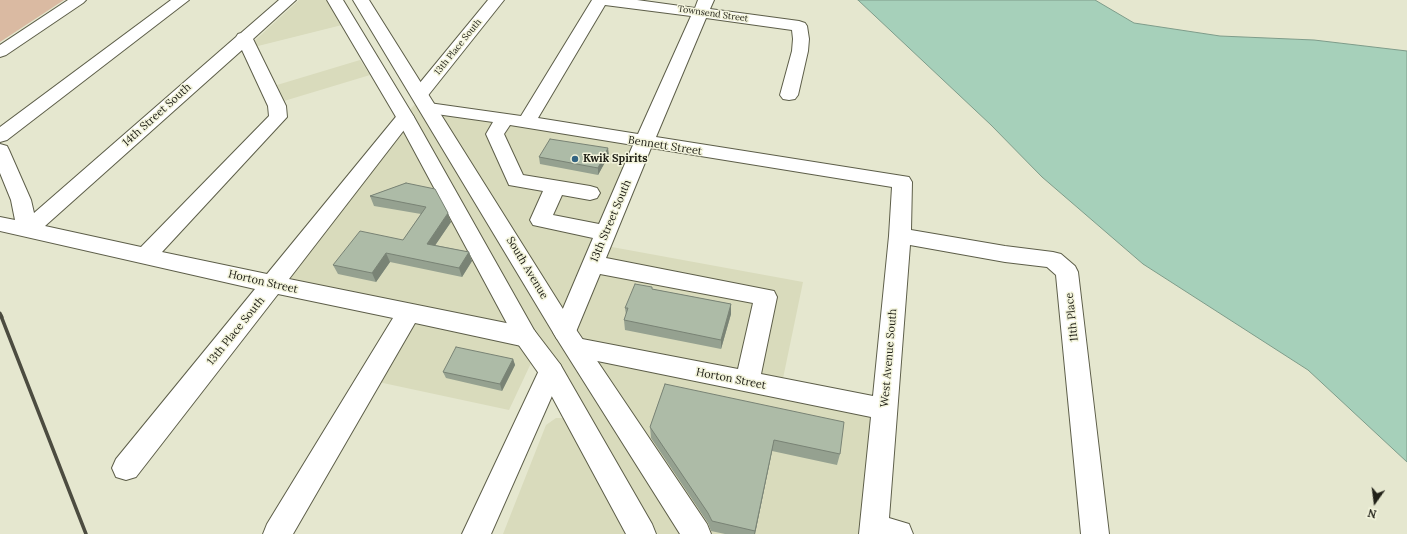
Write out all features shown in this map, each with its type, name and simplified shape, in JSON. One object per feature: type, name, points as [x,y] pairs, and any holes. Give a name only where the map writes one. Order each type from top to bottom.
[{"type":"main road","points":[[0,52],[78,0]]},
{"type":"main road","points":[[0,136],[181,0]]},
{"type":"main road","name":"14th Street South","points":[[28,230],[244,37],[288,0]]},
{"type":"main road","points":[[334,0],[405,117],[526,337],[550,370],[642,534]]},
{"type":"main road","name":"South Avenue","points":[[361,0],[571,340],[697,534]]},
{"type":"main road","name":"13th Place South","points":[[424,101],[496,0]]},
{"type":"main road","points":[[526,123],[602,0]]},
{"type":"main road","name":"Townsend Street","points":[[602,0],[704,6],[799,26],[801,38],[800,51],[790,94]]},
{"type":"main road","name":"13th Street South","points":[[571,340],[593,264],[644,142],[704,6]]},
{"type":"main road","points":[[145,256],[278,117],[277,106],[244,37]]},
{"type":"main road","name":"Bennett Street","points":[[424,101],[456,111],[504,120],[902,182]]},
{"type":"main road","name":"13th Place South","points":[[126,468],[405,117]]},
{"type":"main road","points":[[504,120],[495,134],[516,180],[590,193]]},
{"type":"main road","points":[[0,150],[21,200],[28,230]]},
{"type":"main road","name":"West Avenue South","points":[[882,532],[885,409],[900,236],[902,182]]},
{"type":"main road","points":[[555,187],[540,220],[606,233]]},
{"type":"main road","name":"Horton Street","points":[[0,224],[273,284],[526,337]]},
{"type":"main road","name":"11th Place","points":[[900,236],[1005,254],[1053,260],[1067,272],[1095,534]]},
{"type":"main road","points":[[593,264],[766,297],[747,382]]},
{"type":"main road","points":[[277,534],[409,313]]},
{"type":"main road","name":"Horton Street","points":[[571,340],[747,382],[885,409]]},
{"type":"main road","points":[[476,534],[550,370]]},
{"type":"shaded area","points":[[0,0],[64,0],[0,42]]},
{"type":"shaded area","points":[[299,0],[328,0],[342,25],[258,46],[250,45]]},
{"type":"shaded area","points":[[858,0],[1095,0],[1134,23],[1220,36],[1314,40],[1407,51],[1407,462],[1308,370],[1143,264],[1042,177],[991,125]]},
{"type":"shaded area","points":[[360,60],[370,75],[284,101],[277,85]]},
{"type":"shaded area","points":[[414,105],[644,142],[601,245],[803,282],[781,388],[885,409],[873,534],[503,534],[546,425],[556,418],[564,418],[532,361],[509,410],[369,380],[409,314],[273,284]]},
{"type":"building","name":"Kwik Spirits","points":[[550,139],[608,148],[598,168],[539,157]]},
{"type":"building","points":[[406,183],[435,189],[448,213],[427,244],[469,252],[459,268],[386,253],[372,273],[333,265],[360,231],[403,240],[426,207],[370,196]]},
{"type":"building","points":[[635,284],[652,287],[652,289],[731,304],[721,340],[624,320],[628,308],[625,308]]},
{"type":"building","points":[[456,347],[513,359],[500,384],[443,372]]},
{"type":"building","points":[[665,384],[844,422],[840,454],[774,440],[755,531],[712,521],[650,427]]},
{"type":"railway","points":[[0,313],[2,317]]},
{"type":"railway","points":[[1,316],[86,534]]},
{"type":"place","name":"Kwik Spirits","points":[[575,159]]}]
